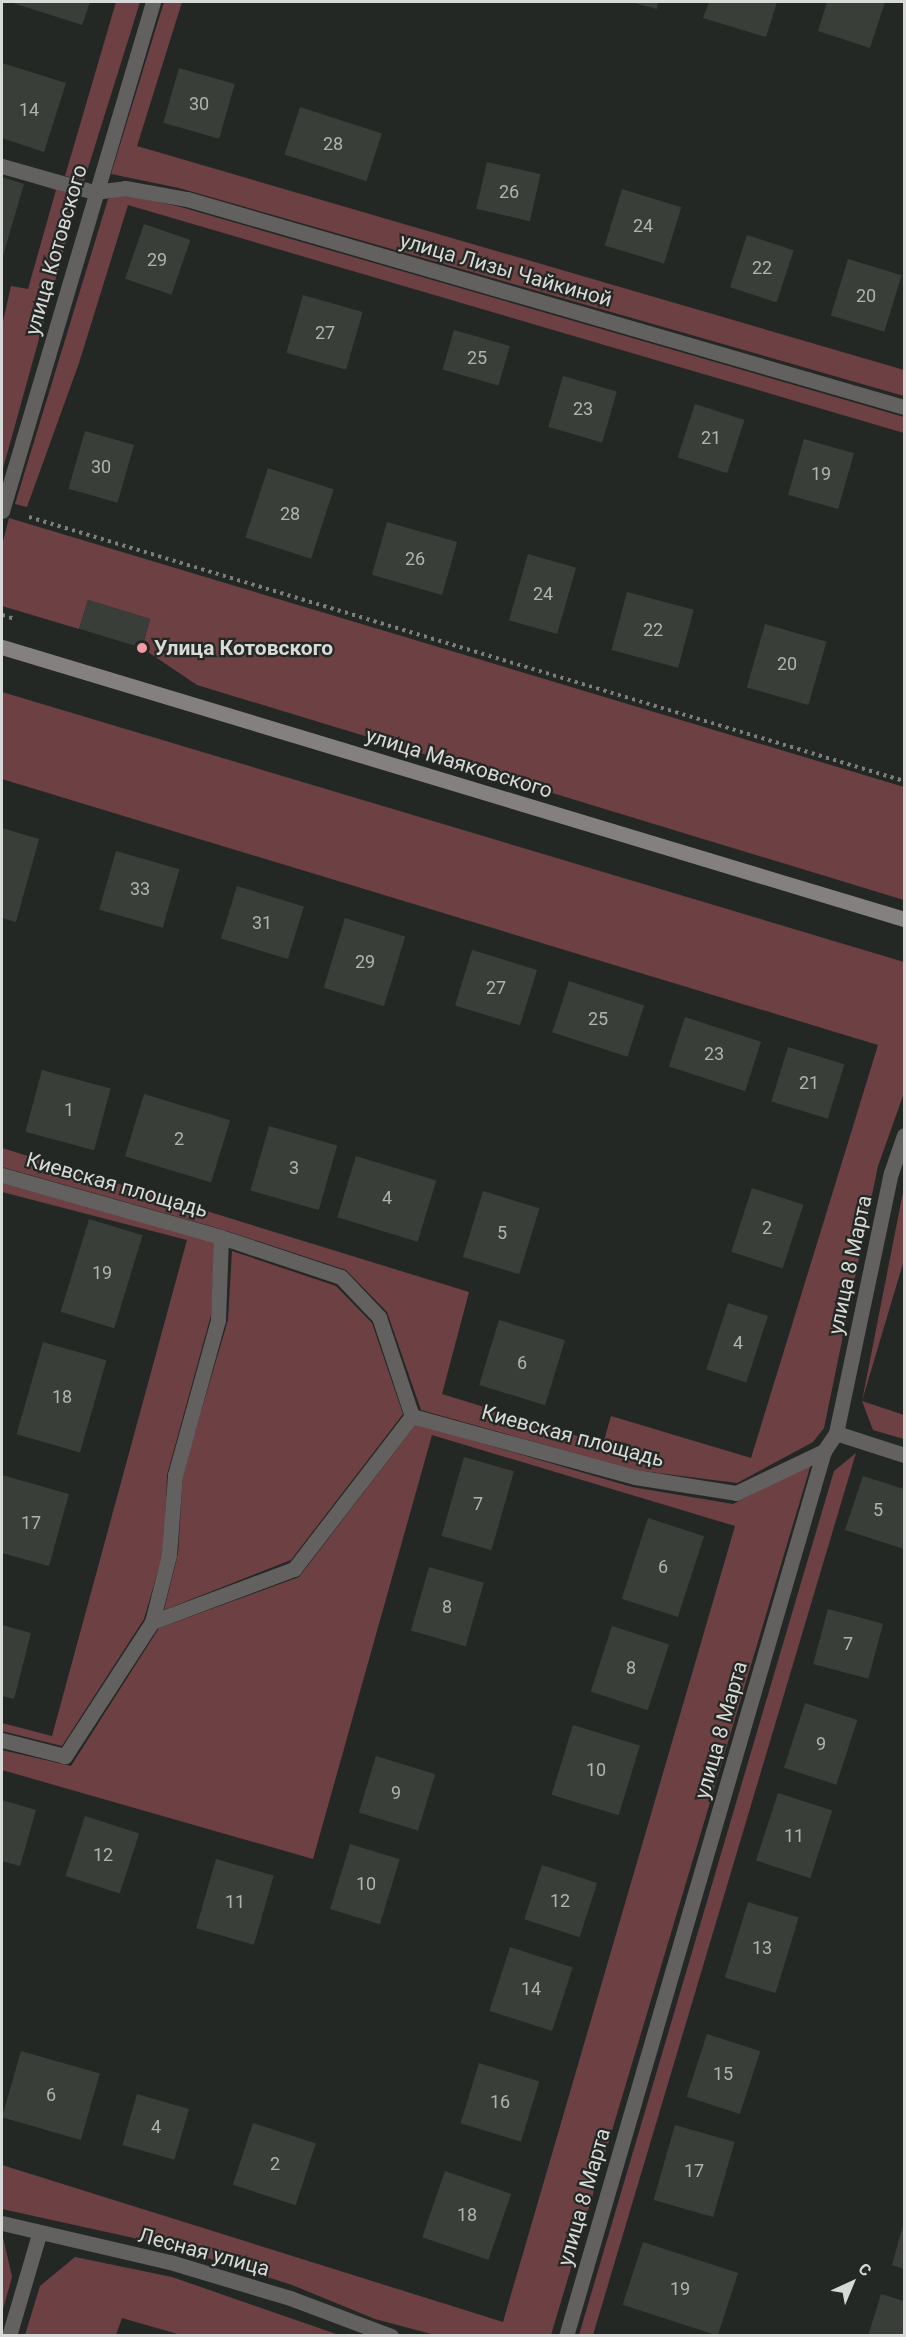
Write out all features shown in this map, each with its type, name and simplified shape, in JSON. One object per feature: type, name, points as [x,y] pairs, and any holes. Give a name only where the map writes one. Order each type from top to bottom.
[{"type":"main road","name":"улица Маяковского","points":[[2,647],[904,919]]},
{"type":"street","name":"улица Котовского","points":[[2,510],[94,192],[153,2]]},
{"type":"street","points":[[2,166],[94,192]]},
{"type":"street","name":"улица Лизы Чайкиной","points":[[94,192],[125,188],[187,199],[904,407]]},
{"type":"street","name":"улица 8 Марта","points":[[566,2336],[824,1451],[836,1433],[891,1173],[904,1135]]},
{"type":"street","name":"Киевская площадь","points":[[2,1174],[221,1237],[341,1277],[379,1317],[412,1416],[635,1477],[736,1493],[824,1451]]},
{"type":"street","name":"Киевская площадь","points":[[2,1740],[65,1756],[152,1622],[169,1555],[175,1475],[218,1320],[221,1237]]},
{"type":"street","points":[[152,1622],[294,1569],[412,1416]]},
{"type":"street","points":[[836,1433],[904,1455]]},
{"type":"street","name":"Лесная улица","points":[[2,2223],[39,2234],[170,2262],[290,2298],[391,2336]]},
{"type":"street","points":[[9,2336],[39,2234]]},
{"type":"path","points":[[2,510],[904,781]]},
{"type":"shaded area","points":[[116,2],[140,2],[84,181],[65,176]]},
{"type":"shaded area","points":[[164,2],[182,2],[137,146],[904,370],[904,396],[179,188],[111,174]]},
{"type":"shaded area","points":[[2,173],[79,195],[2,472],[2,326],[11,286],[28,289],[56,190]]},
{"type":"shaded area","points":[[122,194],[181,207],[904,417],[904,433],[128,205],[79,363],[27,507],[15,504],[108,199]]},
{"type":"shaded area","points":[[9,518],[904,787],[904,900],[197,685],[142,648],[150,619],[88,600],[79,629],[2,606],[2,545]]},
{"type":"shaded area","points":[[2,692],[904,962],[904,1093],[878,1166],[824,1428],[813,1442],[737,1483],[635,1470],[421,1410],[387,1312],[346,1270],[221,1229],[2,1167],[2,1148],[469,1292],[442,1394],[603,1444],[611,1416],[751,1458],[878,1045],[2,779]]},
{"type":"shaded area","points":[[2,1183],[215,1242],[211,1315],[167,1475],[164,1550],[144,1619],[62,1746],[2,1731],[2,1723],[52,1736],[187,1240],[2,1192]]},
{"type":"shaded area","points":[[904,1187],[904,1260],[862,1401]]},
{"type":"shaded area","points":[[232,1251],[336,1286],[372,1323],[403,1414],[291,1560],[164,1610],[178,1554],[183,1473],[228,1320]]},
{"type":"shaded area","points":[[862,1401],[904,1415],[904,1439],[873,1430]]},
{"type":"shaded area","points":[[416,1424],[632,1487],[733,1504],[811,1464],[551,2335],[435,2335],[375,2319],[292,2285],[170,2246],[2,2209],[2,2165],[503,2322],[735,1526],[432,1435],[313,1859],[2,1770],[2,1750],[71,1766],[159,1628],[299,1577]]},
{"type":"shaded area","points":[[856,1453],[593,2335],[579,2335],[834,1471]]},
{"type":"shaded area","points":[[2,2237],[12,2277],[2,2313]]},
{"type":"shaded area","points":[[75,2257],[172,2277],[339,2335],[181,2335],[122,2318],[116,2335],[25,2335],[40,2286]]},
{"type":"building","points":[[10,2],[90,2],[82,25]]},
{"type":"building","points":[[631,2],[658,2],[657,9]]},
{"type":"building","points":[[709,2],[777,2],[766,37],[703,18]]},
{"type":"building","points":[[827,2],[885,2],[870,48],[818,31]]},
{"type":"building","points":[[2,63],[66,83],[44,152],[2,138]]},
{"type":"building","points":[[179,68],[235,84],[219,139],[163,123]]},
{"type":"building","points":[[300,107],[382,134],[366,181],[285,155]]},
{"type":"building","points":[[487,162],[541,174],[530,221],[476,209]]},
{"type":"building","points":[[2,177],[24,184],[2,259]]},
{"type":"building","points":[[622,189],[681,207],[664,264],[605,245]]},
{"type":"building","points":[[144,224],[190,240],[171,295],[125,279]]},
{"type":"building","points":[[747,235],[794,250],[777,302],[730,287]]},
{"type":"building","points":[[848,259],[902,275],[884,332],[831,315]]},
{"type":"building","points":[[303,295],[363,312],[346,370],[286,353]]},
{"type":"building","points":[[454,330],[510,346],[498,385],[443,369]]},
{"type":"building","points":[[563,376],[617,391],[602,442],[548,427]]},
{"type":"building","points":[[695,404],[744,420],[727,473],[678,457]]},
{"type":"building","points":[[85,431],[134,445],[117,503],[68,489]]},
{"type":"building","points":[[804,439],[854,453],[838,509],[788,495]]},
{"type":"building","points":[[268,468],[334,489],[311,559],[245,537]]},
{"type":"building","points":[[387,522],[457,542],[442,595],[372,575]]},
{"type":"building","points":[[528,554],[576,568],[557,634],[509,620]]},
{"type":"building","points":[[627,592],[694,610],[678,668],[611,650]]},
{"type":"building","points":[[88,600],[150,619],[141,648],[79,629]]},
{"type":"building","points":[[765,624],[827,642],[808,705],[747,687]]},
{"type":"building","points":[[2,828],[39,839],[16,922],[2,918]]},
{"type":"building","points":[[116,851],[179,869],[163,928],[99,910]]},
{"type":"building","points":[[237,886],[304,906],[288,959],[221,939]]},
{"type":"building","points":[[345,918],[405,936],[384,1006],[324,988]]},
{"type":"building","points":[[472,950],[537,970],[520,1025],[455,1005]]},
{"type":"building","points":[[569,981],[644,1005],[627,1057],[552,1032]]},
{"type":"building","points":[[685,1017],[761,1042],[745,1091],[669,1066]]},
{"type":"building","points":[[788,1047],[844,1064],[828,1119],[771,1102]]},
{"type":"building","points":[[42,1070],[111,1088],[94,1150],[25,1132]]},
{"type":"building","points":[[144,1094],[230,1120],[211,1182],[125,1156]]},
{"type":"building","points":[[269,1126],[337,1146],[319,1210],[251,1190]]},
{"type":"building","points":[[356,1156],[436,1181],[418,1242],[337,1217]]},
{"type":"building","points":[[752,1188],[803,1205],[783,1268],[731,1252]]},
{"type":"building","points":[[483,1191],[539,1208],[519,1274],[463,1257]]},
{"type":"building","points":[[89,1219],[143,1235],[114,1328],[61,1312]]},
{"type":"building","points":[[728,1303],[768,1316],[746,1383],[706,1370]]},
{"type":"building","points":[[499,1320],[565,1340],[545,1405],[479,1385]]},
{"type":"building","points":[[43,1342],[106,1360],[80,1452],[17,1434]]},
{"type":"building","points":[[464,1457],[514,1471],[491,1550],[441,1536]]},
{"type":"building","points":[[2,1475],[69,1494],[49,1566],[2,1553]]},
{"type":"building","points":[[863,1476],[904,1489],[904,1549],[845,1530]]},
{"type":"building","points":[[648,1518],[704,1536],[678,1617],[622,1599]]},
{"type":"building","points":[[429,1567],[484,1583],[466,1646],[411,1630]]},
{"type":"building","points":[[828,1609],[883,1624],[868,1679],[813,1664]]},
{"type":"building","points":[[2,1625],[31,1633],[14,1699],[2,1696]]},
{"type":"building","points":[[612,1626],[669,1645],[648,1710],[591,1692]]},
{"type":"building","points":[[805,1703],[857,1720],[836,1785],[784,1768]]},
{"type":"building","points":[[573,1725],[640,1745],[619,1815],[552,1795]]},
{"type":"building","points":[[376,1756],[435,1774],[418,1831],[359,1812]]},
{"type":"building","points":[[778,1793],[832,1811],[810,1878],[756,1861]]},
{"type":"building","points":[[2,1800],[36,1810],[20,1866],[2,1861]]},
{"type":"building","points":[[85,1816],[139,1834],[120,1894],[66,1876]]},
{"type":"building","points":[[350,1844],[400,1859],[380,1924],[330,1909]]},
{"type":"building","points":[[216,1859],[274,1876],[254,1945],[196,1928]]},
{"type":"building","points":[[542,1865],[597,1883],[580,1937],[524,1919]]},
{"type":"building","points":[[748,1902],[799,1917],[776,1993],[725,1978]]},
{"type":"building","points":[[510,1947],[573,1967],[552,2031],[489,2011]]},
{"type":"building","points":[[707,2034],[760,2051],[740,2114],[687,2097]]},
{"type":"building","points":[[21,2051],[100,2074],[81,2140],[2,2117]]},
{"type":"building","points":[[479,2063],[539,2081],[521,2142],[461,2123]]},
{"type":"building","points":[[137,2094],[189,2109],[174,2160],[122,2145]]},
{"type":"building","points":[[253,2123],[316,2143],[296,2205],[233,2185]]},
{"type":"building","points":[[675,2125],[735,2142],[713,2217],[654,2200]]},
{"type":"building","points":[[445,2171],[511,2194],[488,2260],[422,2237]]},
{"type":"building","points":[[904,2222],[904,2269],[892,2265]]},
{"type":"building","points":[[643,2242],[738,2273],[718,2336],[623,2305]]},
{"type":"building","points":[[881,2294],[904,2301],[904,2336],[868,2336]]},
{"type":"place","name":"Улица Котовского","points":[[142,648]]}]
